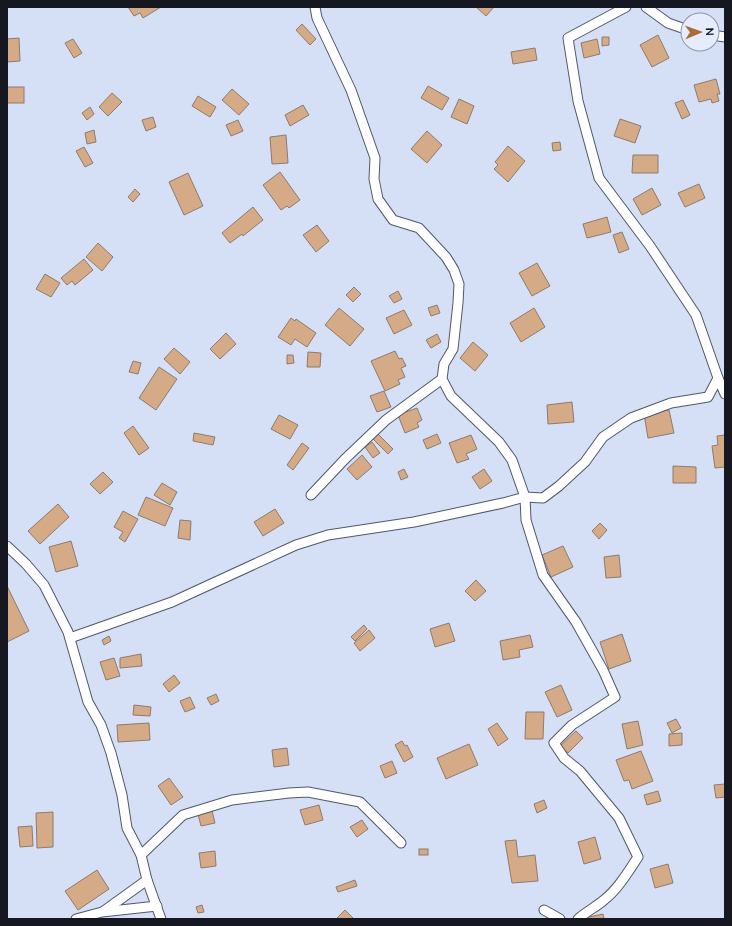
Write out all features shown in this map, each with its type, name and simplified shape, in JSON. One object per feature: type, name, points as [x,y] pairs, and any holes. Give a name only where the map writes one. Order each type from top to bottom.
[{"type":"street","points":[[315,7],[317,18],[351,90],[375,158],[374,179],[378,199],[393,220],[419,228],[446,257],[454,270],[459,284],[453,349],[444,364],[442,379],[450,396],[499,442],[512,460],[526,497],[526,520],[543,575],[576,622],[603,670],[615,697],[572,725],[554,743],[564,758],[580,771],[619,818],[638,857],[622,880],[604,900],[589,909],[578,919]]},
{"type":"street","points":[[626,7],[568,38],[578,101],[599,178],[650,246],[696,315],[725,394]]},
{"type":"street","points":[[646,7],[668,23],[680,27]]},
{"type":"street","points":[[70,638],[172,602],[296,545],[328,535],[414,522],[526,497],[543,498],[559,486],[585,462],[603,437],[632,418],[671,403],[708,396],[718,378]]},
{"type":"street","points":[[311,495],[345,459],[386,420],[442,379]]},
{"type":"street","points":[[7,546],[26,564],[44,585],[70,638],[88,702],[101,725],[111,753],[122,794],[128,828],[141,855],[147,880],[161,919]]},
{"type":"street","points":[[141,855],[183,815],[232,800],[308,792],[330,795],[360,802],[401,843]]},
{"type":"street","points":[[102,912],[147,880]]},
{"type":"street","points":[[76,919],[102,912],[157,906]]},
{"type":"street","points":[[544,910],[560,919]]},
{"type":"building","points":[[128,7],[161,7],[143,18],[140,13],[134,16]]},
{"type":"building","points":[[476,7],[494,7],[486,16]]},
{"type":"building","points":[[302,24],[316,39],[310,45],[296,30]]},
{"type":"building","points":[[658,35],[669,58],[652,67],[640,45]]},
{"type":"building","points":[[602,37],[609,37],[609,45],[602,46]]},
{"type":"building","points":[[19,38],[20,61],[7,62],[7,39]]},
{"type":"building","points":[[73,39],[82,53],[74,58],[65,43]]},
{"type":"building","points":[[597,39],[600,54],[584,58],[581,43]]},
{"type":"building","points":[[535,48],[537,60],[513,64],[511,52]]},
{"type":"building","points":[[716,79],[720,94],[717,94],[719,101],[712,103],[711,99],[699,102],[694,85]]},
{"type":"building","points":[[428,86],[449,98],[442,110],[421,98]]},
{"type":"building","points":[[7,87],[24,87],[24,103],[7,103]]},
{"type":"building","points":[[232,89],[249,104],[239,115],[222,100]]},
{"type":"building","points":[[112,93],[122,102],[108,116],[99,107]]},
{"type":"building","points":[[198,96],[216,107],[210,117],[192,106]]},
{"type":"building","points":[[459,99],[474,106],[467,124],[451,117]]},
{"type":"building","points":[[683,100],[690,115],[682,119],[675,103]]},
{"type":"building","points":[[303,105],[309,115],[290,126],[285,115]]},
{"type":"building","points":[[90,107],[94,114],[87,120],[82,113]]},
{"type":"building","points":[[153,117],[156,127],[146,131],[142,120]]},
{"type":"building","points":[[620,119],[641,126],[635,143],[614,136]]},
{"type":"building","points":[[238,120],[243,131],[231,136],[226,125]]},
{"type":"building","points":[[94,130],[96,142],[87,144],[85,133]]},
{"type":"building","points":[[427,131],[442,145],[427,163],[411,149]]},
{"type":"building","points":[[286,135],[288,163],[272,164],[270,137]]},
{"type":"building","points":[[560,142],[561,150],[553,151],[552,143]]},
{"type":"building","points":[[508,146],[525,161],[508,182],[494,169],[498,165],[495,162]]},
{"type":"building","points":[[84,147],[93,163],[85,167],[76,151]]},
{"type":"building","points":[[633,155],[658,155],[658,173],[632,173]]},
{"type":"building","points":[[280,172],[300,200],[289,208],[287,206],[281,210],[263,185]]},
{"type":"building","points":[[188,173],[203,206],[184,215],[169,182]]},
{"type":"building","points":[[699,184],[705,198],[685,207],[678,193]]},
{"type":"building","points":[[652,188],[661,205],[642,215],[633,199]]},
{"type":"building","points":[[135,189],[140,194],[133,202],[128,197]]},
{"type":"building","points":[[253,207],[263,220],[243,236],[242,234],[230,243],[222,233]]},
{"type":"building","points":[[607,217],[611,232],[587,238],[583,224]]},
{"type":"building","points":[[317,225],[329,241],[316,252],[303,235]]},
{"type":"building","points":[[622,232],[629,249],[619,253],[613,235]]},
{"type":"building","points":[[98,243],[113,257],[102,271],[86,257]]},
{"type":"building","points":[[84,259],[93,270],[75,285],[72,281],[67,285],[61,278]]},
{"type":"building","points":[[537,263],[550,286],[532,296],[519,273]]},
{"type":"building","points":[[45,274],[60,283],[51,297],[36,289]]},
{"type":"building","points":[[354,287],[361,294],[353,302],[346,295]]},
{"type":"building","points":[[398,291],[402,299],[394,303],[389,296]]},
{"type":"building","points":[[437,305],[440,313],[431,316],[428,308]]},
{"type":"building","points":[[339,308],[364,329],[350,346],[325,325]]},
{"type":"building","points":[[534,308],[545,327],[521,342],[510,323]]},
{"type":"building","points":[[404,310],[412,325],[394,334],[386,318]]},
{"type":"building","points":[[291,318],[295,321],[296,319],[316,333],[307,347],[295,339],[291,345],[278,337]]},
{"type":"building","points":[[226,333],[236,344],[220,359],[210,349]]},
{"type":"building","points":[[437,334],[441,342],[431,348],[426,340]]},
{"type":"building","points":[[473,342],[488,355],[475,371],[460,358]]},
{"type":"building","points":[[174,348],[190,362],[180,374],[164,359]]},
{"type":"building","points":[[395,351],[399,359],[402,358],[406,366],[401,368],[405,377],[398,380],[400,384],[385,391],[371,361]]},
{"type":"building","points":[[308,352],[321,353],[320,367],[307,367]]},
{"type":"building","points":[[287,355],[293,355],[294,363],[287,364]]},
{"type":"building","points":[[133,361],[141,363],[138,374],[129,372]]},
{"type":"building","points":[[159,367],[177,379],[156,410],[139,398]]},
{"type":"building","points":[[384,391],[391,407],[377,412],[370,396]]},
{"type":"building","points":[[572,402],[574,422],[548,424],[547,405]]},
{"type":"building","points":[[417,408],[422,420],[417,423],[419,427],[405,433],[398,415]]},
{"type":"building","points":[[669,410],[674,433],[648,438],[644,414]]},
{"type":"building","points":[[279,415],[298,425],[290,439],[271,429]]},
{"type":"building","points":[[133,426],[149,448],[139,455],[124,433]]},
{"type":"building","points":[[194,433],[215,437],[213,445],[193,441]]},
{"type":"building","points":[[378,434],[393,449],[388,454],[373,439]]},
{"type":"building","points":[[437,434],[441,443],[427,449],[423,440]]},
{"type":"building","points":[[471,435],[477,449],[466,454],[469,459],[457,463],[449,443]]},
{"type":"building","points":[[725,435],[725,467],[715,468],[712,446],[718,445],[717,436]]},
{"type":"building","points":[[372,442],[380,453],[373,458],[365,447]]},
{"type":"building","points":[[302,443],[309,448],[293,470],[287,465]]},
{"type":"building","points":[[362,455],[372,467],[357,480],[347,469]]},
{"type":"building","points":[[673,466],[696,467],[696,483],[673,483]]},
{"type":"building","points":[[404,469],[408,477],[401,480],[398,472]]},
{"type":"building","points":[[484,469],[492,481],[480,489],[472,477]]},
{"type":"building","points":[[103,472],[113,482],[100,494],[90,484]]},
{"type":"building","points":[[162,483],[177,492],[170,505],[154,495]]},
{"type":"building","points":[[146,497],[173,508],[165,526],[138,515]]},
{"type":"building","points":[[58,504],[69,517],[40,544],[28,531]]},
{"type":"building","points":[[275,509],[284,523],[263,536],[254,522]]},
{"type":"building","points":[[123,511],[138,519],[125,542],[119,538],[123,532],[114,527]]},
{"type":"building","points":[[180,520],[191,521],[190,540],[178,538]]},
{"type":"building","points":[[600,523],[607,530],[599,539],[592,531]]},
{"type":"building","points":[[71,541],[78,566],[56,572],[49,547]]},
{"type":"building","points":[[563,546],[573,567],[551,577],[542,555]]},
{"type":"building","points":[[619,555],[621,577],[606,578],[604,557]]},
{"type":"building","points":[[476,580],[486,591],[475,601],[465,591]]},
{"type":"building","points":[[7,586],[29,631],[7,642]]},
{"type":"building","points":[[449,623],[455,641],[435,647],[430,629]]},
{"type":"building","points":[[364,625],[367,629],[355,641],[351,637]]},
{"type":"building","points":[[369,630],[375,638],[360,651],[354,643]]},
{"type":"building","points":[[622,634],[631,661],[609,669],[600,642]]},
{"type":"building","points":[[530,635],[533,647],[519,650],[520,657],[503,660],[500,641]]},
{"type":"building","points":[[109,636],[111,641],[104,645],[102,640]]},
{"type":"building","points":[[141,654],[142,666],[120,668],[120,658]]},
{"type":"building","points":[[114,658],[120,676],[106,680],[100,662]]},
{"type":"building","points":[[174,675],[180,683],[169,692],[163,684]]},
{"type":"building","points":[[561,685],[572,710],[557,717],[545,692]]},
{"type":"building","points":[[216,694],[219,701],[211,705],[207,698]]},
{"type":"building","points":[[190,697],[195,708],[185,712],[180,701]]},
{"type":"building","points":[[134,705],[151,707],[150,716],[133,715]]},
{"type":"building","points":[[526,712],[544,712],[543,739],[525,739]]},
{"type":"building","points":[[676,719],[681,728],[672,733],[667,723]]},
{"type":"building","points":[[638,721],[643,745],[627,749],[622,724]]},
{"type":"building","points":[[149,723],[150,740],[118,742],[117,725]]},
{"type":"building","points":[[497,723],[508,739],[498,746],[488,729]]},
{"type":"building","points":[[576,731],[583,738],[568,753],[560,746]]},
{"type":"building","points":[[682,733],[682,745],[669,746],[669,734]]},
{"type":"building","points":[[402,741],[405,746],[407,745],[413,757],[404,762],[395,745]]},
{"type":"building","points":[[469,744],[478,765],[446,779],[437,758]]},
{"type":"building","points":[[287,748],[289,765],[274,767],[272,750]]},
{"type":"building","points":[[641,751],[653,781],[632,789],[629,780],[624,781],[616,760]]},
{"type":"building","points":[[392,761],[397,773],[385,778],[380,766]]},
{"type":"building","points":[[169,778],[183,797],[171,805],[158,786]]},
{"type":"building","points":[[725,784],[725,797],[716,798],[714,785]]},
{"type":"building","points":[[658,791],[661,801],[647,805],[644,795]]},
{"type":"building","points":[[544,800],[547,808],[537,813],[534,804]]},
{"type":"building","points":[[319,805],[323,820],[305,825],[300,810]]},
{"type":"building","points":[[212,811],[215,823],[201,826],[198,814]]},
{"type":"building","points":[[53,812],[53,847],[37,848],[36,813]]},
{"type":"building","points":[[362,820],[368,829],[357,837],[350,827]]},
{"type":"building","points":[[32,826],[33,846],[20,847],[18,827]]},
{"type":"building","points":[[595,837],[601,859],[584,864],[578,842]]},
{"type":"building","points":[[516,840],[518,857],[535,855],[538,881],[512,883],[505,841]]},
{"type":"building","points":[[419,849],[428,849],[428,855],[419,855]]},
{"type":"building","points":[[215,851],[216,866],[201,868],[199,853]]},
{"type":"building","points":[[668,864],[673,883],[655,888],[650,869]]},
{"type":"building","points":[[97,870],[109,889],[78,910],[65,891]]},
{"type":"building","points":[[355,880],[357,886],[338,892],[336,887]]},
{"type":"building","points":[[202,905],[204,912],[198,913],[196,907]]},
{"type":"building","points":[[345,910],[354,919],[336,919]]},
{"type":"building","points":[[603,914],[604,919],[584,919],[584,918]]}]
